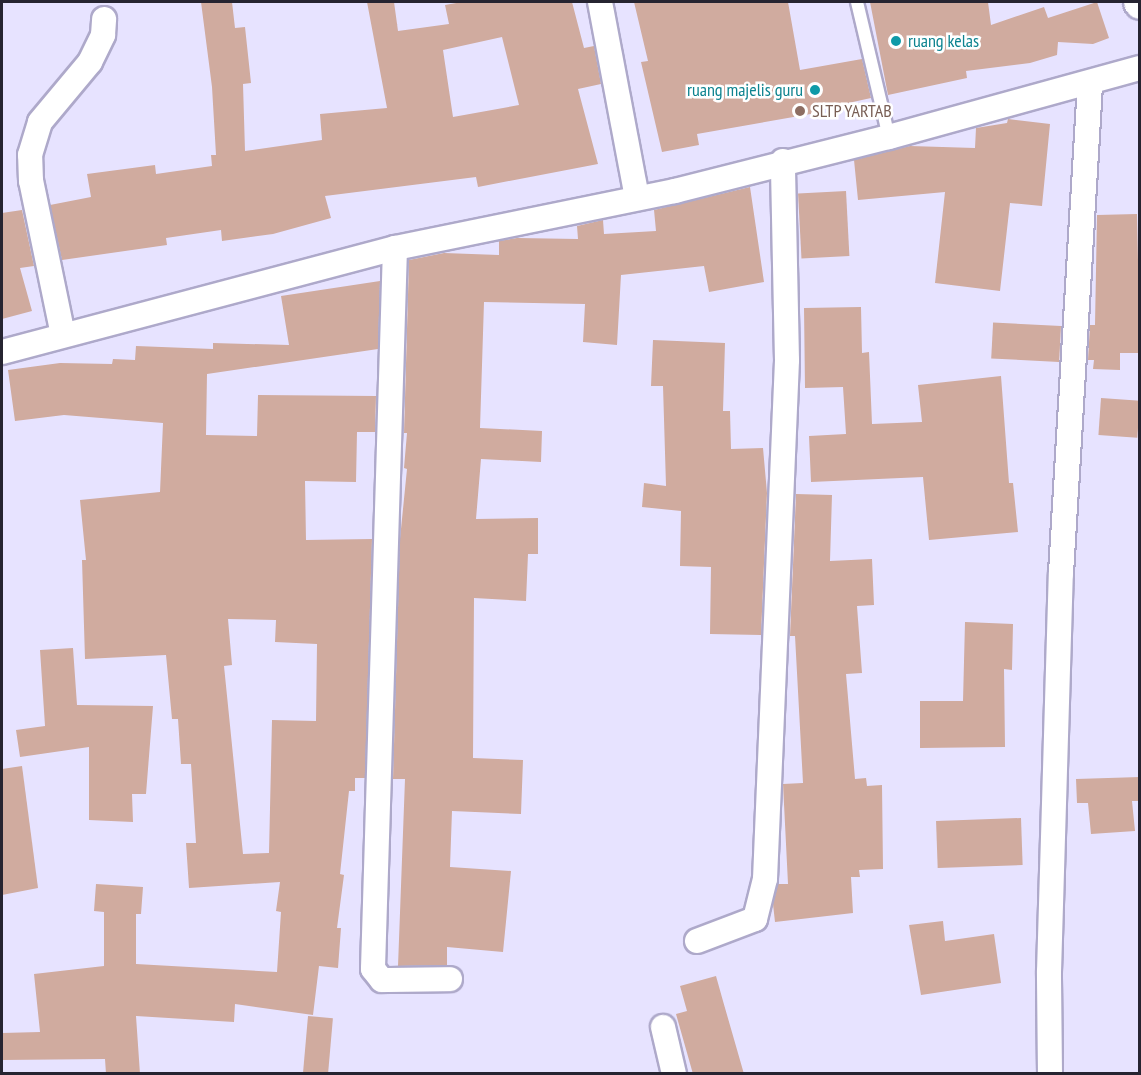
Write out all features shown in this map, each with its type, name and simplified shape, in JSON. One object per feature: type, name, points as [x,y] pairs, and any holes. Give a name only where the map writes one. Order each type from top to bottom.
[{"type":"street","points":[[600,2],[637,198]]},
{"type":"street","points":[[63,335],[32,181],[30,154],[40,122],[90,62],[103,35],[104,19]]},
{"type":"street","points":[[2,352],[395,248],[637,198],[889,137],[1090,84],[1140,68]]},
{"type":"street","points":[[1050,1074],[1049,972],[1061,573],[1090,84]]},
{"type":"street","points":[[697,941],[755,919],[765,879],[788,360],[783,161]]},
{"type":"street","points":[[395,248],[373,969],[382,980],[450,978]]},
{"type":"street","points":[[663,1027],[674,1074]]},
{"type":"lane","points":[[857,2],[889,137]]},
{"type":"building","points":[[201,2],[232,2],[235,28],[245,27],[251,83],[243,84],[245,151],[322,140],[320,114],[387,108],[367,2],[394,2],[398,31],[449,24],[445,5],[462,2],[572,2],[584,48],[594,46],[601,84],[578,89],[598,164],[478,187],[476,177],[325,196],[331,218],[273,234],[222,241],[221,230],[166,238],[167,245],[62,260],[50,205],[91,197],[87,174],[155,165],[156,174],[212,166],[211,155],[216,155],[212,87]],"holes":[[[502,37],[519,105],[453,117],[443,50]]]},
{"type":"building","points":[[634,2],[788,2],[800,70],[862,59],[871,98],[821,109],[822,112],[697,134],[699,145],[662,152],[641,62],[648,61]]},
{"type":"building","points":[[870,2],[988,2],[991,25],[1044,7],[1048,18],[1097,2],[1109,38],[1093,44],[1058,42],[1057,55],[1030,63],[966,71],[967,78],[888,95]]},
{"type":"building","points":[[1008,119],[1050,124],[1042,206],[1010,203],[1000,291],[935,283],[945,192],[858,200],[854,160],[910,146],[975,148],[976,128],[1007,123]]},
{"type":"building","points":[[750,187],[764,282],[709,292],[704,266],[621,275],[617,345],[583,342],[585,304],[484,302],[480,428],[542,431],[541,462],[481,459],[476,519],[538,518],[538,554],[528,554],[526,601],[474,598],[473,758],[523,760],[521,814],[452,811],[450,867],[511,871],[503,952],[447,947],[447,965],[398,966],[405,779],[393,779],[400,539],[407,469],[404,468],[407,433],[404,433],[409,260],[444,253],[499,255],[499,241],[517,238],[578,239],[577,226],[603,220],[604,234],[656,231],[654,210]]},
{"type":"building","points":[[846,191],[849,256],[801,258],[798,194]]},
{"type":"building","points":[[22,210],[34,266],[20,268],[32,311],[2,319],[2,213]]},
{"type":"building","points":[[1137,214],[1140,353],[1120,353],[1120,370],[1093,369],[1094,360],[1088,360],[1090,325],[1095,325],[1097,215]]},
{"type":"building","points":[[380,281],[378,349],[207,374],[206,435],[257,436],[258,395],[376,396],[375,432],[357,432],[356,482],[305,481],[306,540],[372,539],[365,778],[355,778],[355,791],[349,791],[340,874],[344,875],[337,928],[341,928],[338,968],[319,966],[313,1015],[235,1004],[234,1022],[136,1016],[140,1074],[106,1074],[105,1059],[2,1060],[2,1033],[40,1032],[34,974],[104,966],[104,912],[94,911],[96,884],[143,887],[141,914],[136,914],[136,964],[277,972],[281,912],[276,911],[280,882],[189,888],[186,843],[196,843],[191,764],[181,764],[178,719],[172,719],[166,655],[85,659],[82,560],[86,560],[80,500],[160,492],[163,423],[64,415],[15,421],[8,370],[60,363],[112,364],[113,359],[135,360],[136,346],[213,349],[213,343],[289,345],[281,296]],"holes":[[[228,619],[276,620],[275,642],[317,644],[316,721],[272,720],[269,853],[243,854],[224,666],[232,665]]]},
{"type":"building","points":[[861,307],[862,353],[869,352],[872,424],[922,422],[918,385],[1001,376],[1009,483],[1013,483],[1018,532],[929,540],[923,477],[811,482],[809,436],[846,434],[843,387],[805,388],[804,308]]},
{"type":"building","points":[[993,322],[1061,326],[1059,362],[991,358]]},
{"type":"building","points":[[653,340],[725,343],[723,411],[730,411],[731,449],[763,448],[767,493],[761,635],[710,634],[711,567],[680,566],[681,511],[642,507],[644,483],[666,486],[663,386],[651,386]]},
{"type":"building","points":[[1101,398],[1140,401],[1137,438],[1098,435]]},
{"type":"building","points":[[796,494],[832,495],[830,561],[872,559],[874,605],[857,606],[862,673],[846,674],[855,779],[866,778],[867,786],[882,785],[883,869],[859,870],[860,877],[851,877],[853,913],[775,922],[773,904],[778,884],[788,884],[783,784],[803,783],[795,636],[790,636]]},
{"type":"building","points":[[965,622],[1013,624],[1012,670],[1004,669],[1005,747],[920,748],[920,701],[963,701]]},
{"type":"building","points":[[73,648],[77,705],[153,706],[146,794],[132,794],[133,822],[89,820],[89,747],[20,757],[16,730],[45,726],[40,650]]},
{"type":"building","points":[[22,766],[38,888],[2,895],[2,769]]},
{"type":"building","points":[[1140,777],[1140,801],[1132,801],[1135,831],[1091,834],[1088,803],[1077,803],[1076,779]]},
{"type":"building","points":[[1021,818],[1023,865],[938,868],[936,821]]},
{"type":"building","points":[[943,921],[945,941],[994,934],[1001,983],[921,995],[909,925]]},
{"type":"building","points":[[716,976],[744,1074],[693,1074],[676,1014],[687,1011],[680,986]]},
{"type":"building","points":[[308,1016],[333,1018],[328,1074],[303,1074]]},
{"type":"place","name":"ruang kelas","points":[[896,41]]},
{"type":"place","name":"ruang majelis guru","points":[[815,90]]},
{"type":"place","name":"SLTP YARTAB","points":[[800,111]]}]
